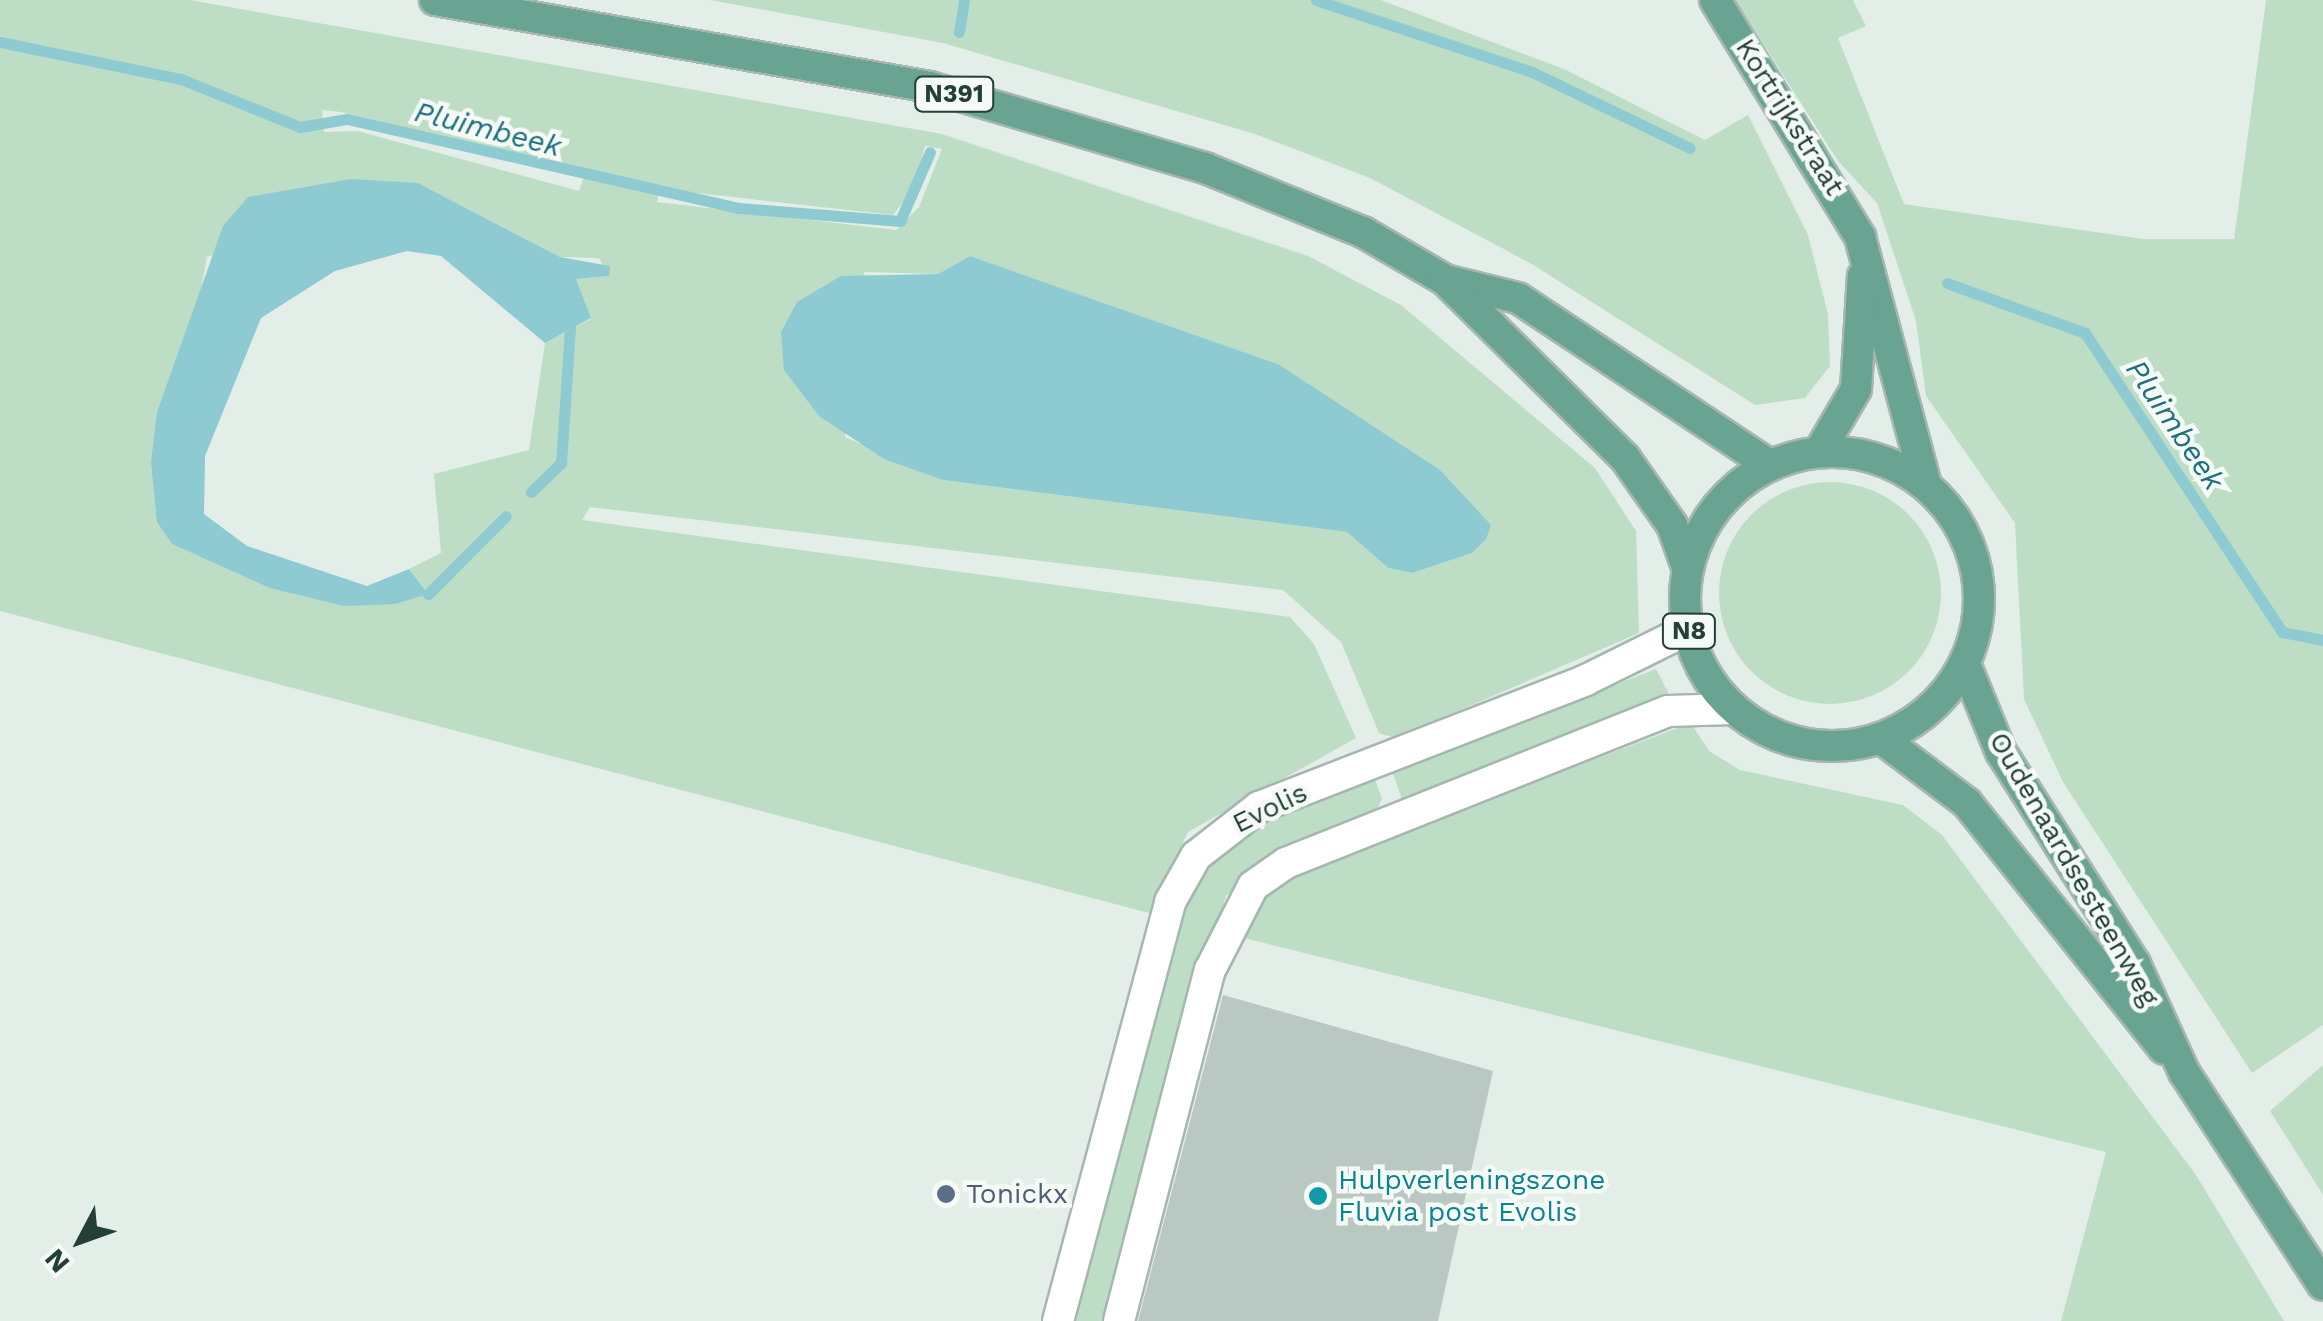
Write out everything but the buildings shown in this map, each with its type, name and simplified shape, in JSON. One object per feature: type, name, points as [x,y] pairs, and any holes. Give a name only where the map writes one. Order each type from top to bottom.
[{"type":"main road","name":"N391","points":[[436,0],[930,87],[1070,124],[1266,190],[1445,280],[1518,298],[1769,465]]},
{"type":"main road","name":"Kortrijkstraat","points":[[1715,0],[1860,237],[1926,485]]},
{"type":"main road","points":[[1818,452],[1863,358],[1860,237]]},
{"type":"main road","name":"N391","points":[[1445,280],[1625,458],[1672,525],[1688,567]]},
{"type":"main road","name":"N8","points":[[1818,452],[1876,458],[1926,485],[1971,549],[1978,627],[1965,664],[1916,722],[1882,739],[1803,745],[1733,709],[1708,681],[1689,629],[1688,567],[1716,507],[1769,465],[1818,452]]},
{"type":"main road","name":"Oudenaardsesteenweg","points":[[1965,664],[2001,752],[2135,964],[2184,1072]]},
{"type":"main road","name":"Oudenaardsesteenweg","points":[[1882,739],[1966,803],[2184,1072],[2323,1285]]},
{"type":"street","name":"Evolis","points":[[1058,1321],[1170,902],[1196,856],[1259,808],[1586,680],[1689,629]]},
{"type":"street","name":"Evolis","points":[[1119,1321],[1210,970],[1253,886],[1286,863],[1668,710],[1733,709]]},
{"type":"green space","points":[[0,0],[190,0],[942,134],[1308,256],[1401,305],[1595,468],[1636,531],[1639,633],[1395,738],[1379,733],[1341,642],[1283,590],[590,507],[582,520],[1290,617],[1314,644],[1356,738],[1188,832],[1149,913],[0,611]],"holes":[[[322,110],[341,112],[585,174],[579,191],[357,131],[324,132]],[[925,146],[942,149],[919,207],[896,230],[657,202],[660,189],[893,215],[913,189]],[[418,183],[560,257],[599,258],[608,276],[576,279],[591,319],[545,343],[529,450],[434,474],[441,553],[409,569],[428,594],[396,604],[157,522],[207,257]],[[970,256],[1278,364],[1472,553],[1414,573],[1388,568],[1347,532],[943,480],[845,437],[864,272],[938,274]]]},
{"type":"green space","points":[[710,0],[1381,0],[1564,69],[1705,140],[1748,115],[1808,235],[1828,314],[1830,366],[1805,398],[1755,405],[1530,263],[1370,178],[1255,134],[943,43]]},
{"type":"green space","points":[[1735,0],[1853,0],[1866,26],[1838,38],[1904,204],[2143,239],[2234,239],[2266,0],[2323,0],[2323,1025],[2252,1073],[2063,782],[2024,699],[2015,523],[1926,396],[1916,321],[1877,203],[1838,161]]},
{"type":"green space","points":[[1830,482],[1872,491],[1908,515],[1932,551],[1941,593],[1932,635],[1908,671],[1872,695],[1830,704],[1788,695],[1752,671],[1728,635],[1719,593],[1728,551],[1752,515],[1788,491]]},
{"type":"green space","points":[[1656,669],[1669,694],[1403,802],[1392,771]]},
{"type":"green space","points":[[1691,723],[1709,751],[1740,770],[1903,805],[1942,835],[2196,1175],[2284,1321],[2061,1321],[2106,1152],[1236,936],[1255,903],[1320,862]]},
{"type":"green space","points":[[1374,776],[1382,799],[1375,813],[1269,856],[1226,896],[1107,1321],[1070,1321],[1186,894],[1221,848],[1275,814]]},
{"type":"green space","points":[[2323,1065],[2323,1195],[2270,1111]]},
{"type":"water","points":[[351,179],[418,183],[560,257],[610,266],[609,276],[576,279],[591,318],[545,343],[441,256],[407,251],[335,271],[261,318],[205,456],[204,514],[247,546],[367,586],[409,569],[428,594],[396,604],[344,606],[270,588],[172,544],[157,522],[151,462],[157,412],[223,226],[248,197]]},
{"type":"water","points":[[970,256],[1278,364],[1440,470],[1491,525],[1486,539],[1472,553],[1413,573],[1388,568],[1347,532],[943,480],[884,459],[819,416],[784,370],[781,332],[797,302],[841,276],[938,274]]},
{"type":"waterway","name":"Pluimbeek","points":[[959,32],[964,0]]},
{"type":"waterway","name":"Pluimbeek","points":[[1316,0],[1532,72],[1690,148]]},
{"type":"waterway","name":"Pluimbeek","points":[[0,42],[181,79],[300,127],[347,119],[739,208],[900,221],[930,152]]},
{"type":"waterway","name":"Pluimbeek","points":[[1947,283],[2085,333],[2282,632],[2323,640]]},
{"type":"waterway","points":[[531,492],[561,463],[571,314]]},
{"type":"waterway","points":[[428,594],[506,516]]},
{"type":"place","name":"Tonickx","points":[[946,1194]]},
{"type":"place","name":"Hulpverleningszone Fluvia post Evolis","points":[[1318,1196]]}]
